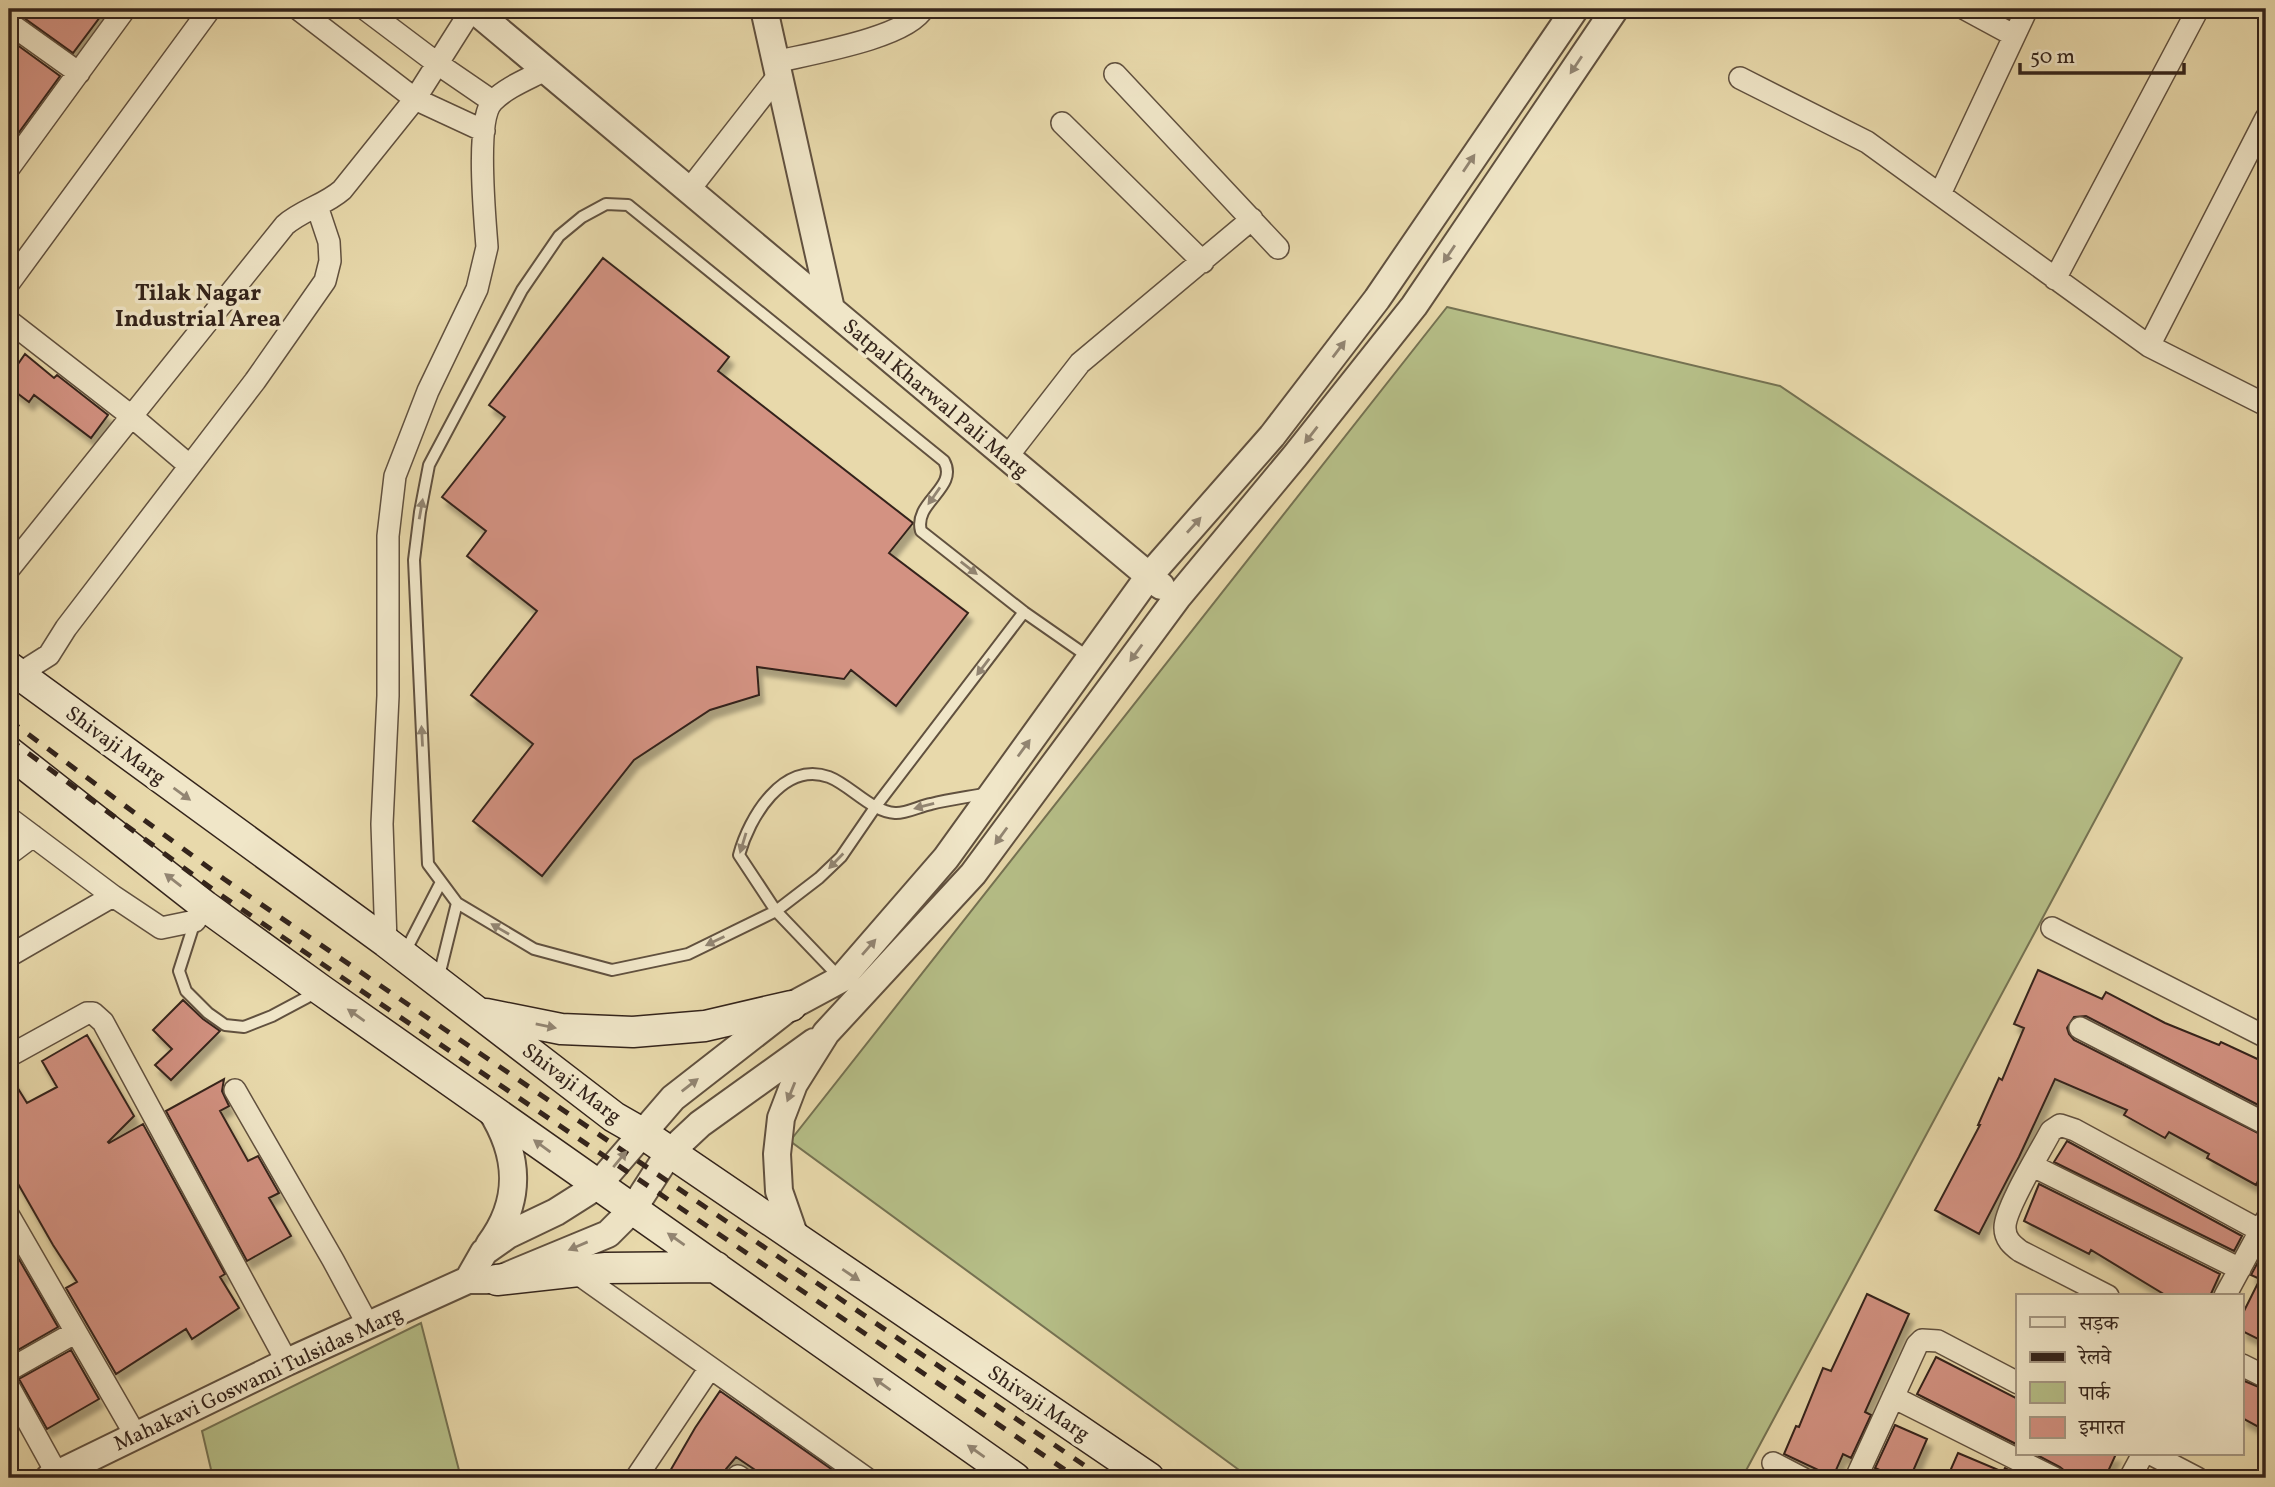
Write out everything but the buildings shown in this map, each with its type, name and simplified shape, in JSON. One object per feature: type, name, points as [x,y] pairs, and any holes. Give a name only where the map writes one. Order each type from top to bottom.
[{"type":"main road","name":"Shivaji Marg","points":[[14,671],[394,949],[614,1116],[1149,1478]]},
{"type":"main road","points":[[9,752],[200,914],[321,990],[1015,1478]]},
{"type":"main road","points":[[479,1013],[561,1029],[633,1032],[705,1026],[791,1006]]},
{"type":"main road","points":[[482,1280],[657,1266],[716,1267]]},
{"type":"street","points":[[21,9],[9,24],[79,74]]},
{"type":"street","points":[[9,168],[125,9]]},
{"type":"street","points":[[9,283],[210,9]]},
{"type":"street","points":[[298,9],[415,99],[484,131]]},
{"type":"street","points":[[365,9],[492,101]]},
{"type":"street","points":[[9,569],[285,225],[295,216],[332,198],[342,190],[415,99],[473,9],[831,309]]},
{"type":"street","name":"Satpal Kharwal Pali Marg","points":[[764,9],[831,309],[1177,598]]},
{"type":"street","points":[[689,190],[777,69],[889,33],[910,23],[923,9]]},
{"type":"street","points":[[484,1252],[597,1186],[673,1098],[791,1006],[841,979],[946,858],[1149,576],[1272,436],[1377,299],[1575,9]]},
{"type":"street","points":[[795,1237],[779,1191],[777,1154],[781,1118],[794,1084],[826,1033],[973,874],[1177,598],[1295,456],[1414,306],[1615,9]]},
{"type":"street","points":[[1965,9],[2013,35]]},
{"type":"street","points":[[1940,194],[2027,9]]},
{"type":"street","points":[[2055,279],[2199,9]]},
{"type":"street","points":[[394,949],[383,824],[390,508],[395,477],[428,391],[477,289],[482,271],[487,247],[482,150],[487,110],[492,101],[545,70]]},
{"type":"street","points":[[1115,74],[1278,248]]},
{"type":"street","points":[[1740,78],[1867,142],[2149,345],[2266,405]]},
{"type":"street","points":[[2149,345],[2266,118]]},
{"type":"street","points":[[1062,123],[1203,262]]},
{"type":"street","points":[[14,671],[49,654],[66,628],[255,382],[325,281],[330,261],[329,242],[317,206]]},
{"type":"street","points":[[1007,457],[1080,363],[1252,219]]},
{"type":"street","points":[[9,321],[130,415],[190,466]]},
{"type":"street","points":[[9,818],[113,897],[161,928],[200,914]]},
{"type":"street","points":[[9,854],[33,836]]},
{"type":"street","points":[[9,956],[113,897]]},
{"type":"street","points":[[2052,928],[2266,1037]]},
{"type":"street","points":[[9,1056],[87,1013],[93,1013],[103,1023],[287,1362]]},
{"type":"street","points":[[2080,1028],[2266,1124]]},
{"type":"street","name":"Mahakavi Goswami Tulsidas Marg","points":[[53,1476],[368,1325],[608,1234],[633,1209],[669,1153],[700,1124],[826,1033]]},
{"type":"street","points":[[235,1090],[334,1260],[368,1325]]},
{"type":"street","points":[[482,1280],[484,1252],[500,1231],[510,1207],[514,1181],[512,1155],[504,1130],[490,1108]]},
{"type":"street","points":[[2104,1294],[2020,1251],[2009,1242],[2005,1228],[2009,1212],[2051,1131],[2060,1125],[2065,1125],[2263,1225],[2226,1294]]},
{"type":"street","points":[[2033,1166],[2240,1269]]},
{"type":"street","points":[[9,1216],[136,1436]]},
{"type":"street","points":[[574,1271],[860,1477]]},
{"type":"street","points":[[9,1370],[76,1332]]},
{"type":"street","points":[[1856,1478],[1917,1345],[1922,1340],[1938,1341],[2016,1382]]},
{"type":"street","points":[[2244,1366],[2265,1373]]},
{"type":"street","points":[[636,1478],[710,1368]]},
{"type":"street","points":[[9,1387],[53,1476]]},
{"type":"street","points":[[1893,1397],[2053,1478]]},
{"type":"street","points":[[2130,1478],[2142,1456]]},
{"type":"street","points":[[2155,1456],[2197,1478]]},
{"type":"street","points":[[1773,1463],[1802,1478]]},
{"type":"street","points":[[736,1478],[741,1478]]},
{"type":"lane","points":[[1024,612],[876,806],[841,857],[776,911],[688,954],[612,970],[534,948],[457,903],[428,864],[414,560],[419,512],[429,465],[522,290],[545,255],[559,236],[582,217],[606,204],[628,205],[944,461],[948,476],[922,514],[919,523],[921,531],[1024,612],[1090,658]]},
{"type":"lane","points":[[841,979],[776,911],[739,855],[744,835],[754,817],[781,785],[794,777],[828,777],[876,806],[895,814],[932,803],[991,793]]},
{"type":"lane","points":[[394,949],[441,882]]},
{"type":"lane","points":[[438,982],[457,903]]},
{"type":"lane","points":[[200,914],[179,971],[186,991],[208,1013],[225,1025],[244,1027],[272,1016],[321,990]]},
{"type":"green space","points":[[1447,307],[1780,386],[2182,658],[1742,1478],[1250,1478],[790,1141]]},
{"type":"green space","points":[[421,1323],[461,1478],[213,1478],[202,1431]]},
{"type":"railway","points":[[9,720],[224,879],[1103,1478]]},
{"type":"railway","points":[[9,739],[215,891],[1077,1478]]},
{"type":"district","name":"Tilak Nagar Industrial Area","points":[[198,305]]}]
